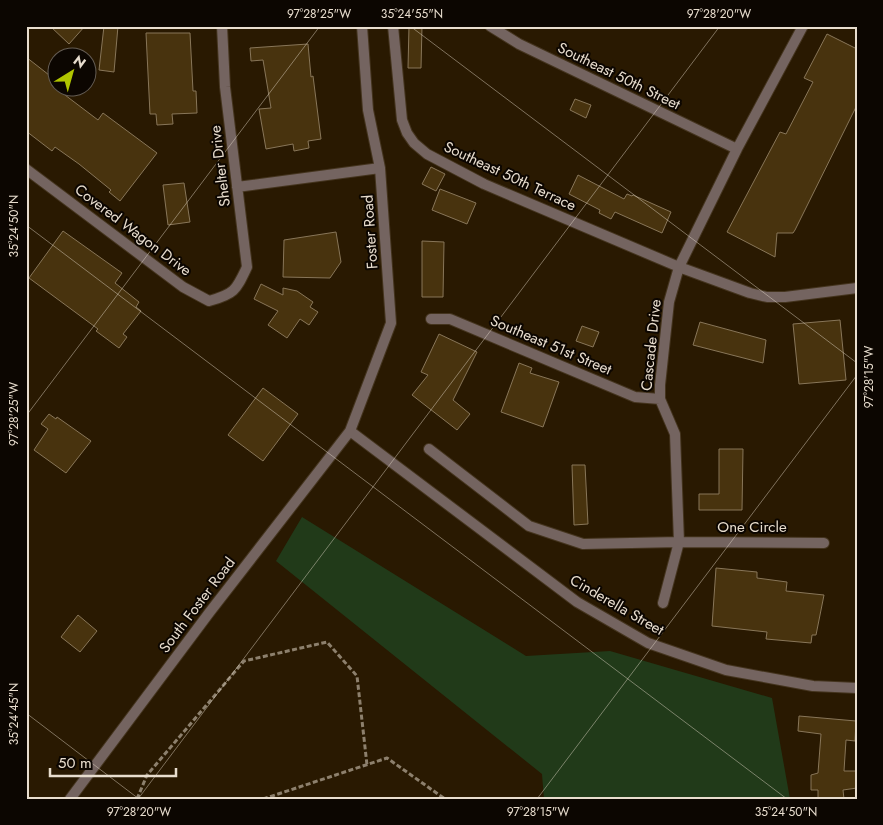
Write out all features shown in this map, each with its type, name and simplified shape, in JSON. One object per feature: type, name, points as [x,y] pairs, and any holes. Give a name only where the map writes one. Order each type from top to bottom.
[{"type":"street","name":"Shelter Drive","points":[[222,26],[226,86],[247,267],[238,286],[228,296]]},
{"type":"street","name":"Foster Road","points":[[350,430],[391,322],[380,168],[368,110],[362,26]]},
{"type":"street","name":"Southeast 50th Terrace","points":[[393,26],[402,120],[407,133],[414,143],[427,154],[484,184],[679,267],[750,293],[767,297],[785,297],[857,288]]},
{"type":"street","name":"Southeast 50th Street","points":[[490,26],[519,44],[736,149]]},
{"type":"street","name":"Cascade Drive","points":[[663,603],[679,542],[675,434],[660,399],[669,302],[679,267],[736,149],[803,26]]},
{"type":"street","points":[[238,187],[380,168]]},
{"type":"street","name":"Covered Wagon Drive","points":[[26,169],[183,287],[209,301],[228,296]]},
{"type":"street","name":"Southeast 51st Street","points":[[431,319],[450,319],[634,396],[660,399]]},
{"type":"street","name":"Cinderella Street","points":[[350,430],[578,602],[648,643],[726,670],[813,686],[857,688]]},
{"type":"street","name":"South Foster Road","points":[[70,799],[209,613],[350,430]]},
{"type":"street","name":"One Circle","points":[[429,449],[529,526],[583,544],[679,542],[824,543]]},
{"type":"path","points":[[137,799],[147,774],[244,661],[327,642],[357,676],[367,764]]},
{"type":"path","points":[[263,799],[386,758],[445,799]]},
{"type":"green space","points":[[302,517],[526,656],[610,651],[772,698],[790,799],[544,799],[542,774],[276,561]]},
{"type":"building","points":[[50,26],[85,26],[69,44]]},
{"type":"building","points":[[104,26],[118,26],[114,72],[99,70]]},
{"type":"building","points":[[409,26],[422,26],[421,68],[408,68]]},
{"type":"building","points":[[146,33],[190,33],[193,91],[196,91],[197,113],[172,114],[173,124],[157,125],[156,114],[150,114]]},
{"type":"building","points":[[827,34],[857,49],[857,105],[795,230],[793,233],[777,233],[775,257],[727,232],[780,132],[786,134],[813,82],[804,78]]},
{"type":"building","points":[[308,44],[311,77],[313,76],[321,139],[308,141],[309,148],[294,151],[293,144],[266,149],[259,109],[271,108],[263,60],[251,61],[250,48]]},
{"type":"building","points":[[26,57],[48,74],[48,98],[69,98],[98,120],[103,113],[157,153],[120,201],[109,192],[111,190],[79,164],[55,147],[52,151],[26,131]]},
{"type":"building","points":[[575,99],[591,105],[586,118],[570,110]]},
{"type":"building","points":[[431,167],[445,174],[436,191],[422,184]]},
{"type":"building","points":[[578,175],[624,199],[627,194],[633,195],[671,212],[662,233],[615,212],[611,219],[599,213],[600,210],[569,194]]},
{"type":"building","points":[[184,183],[190,222],[168,225],[163,185]]},
{"type":"building","points":[[440,189],[476,203],[467,224],[432,210]]},
{"type":"building","points":[[63,231],[122,273],[115,283],[139,302],[136,307],[141,311],[123,334],[127,337],[119,348],[96,331],[98,329],[29,278]]},
{"type":"building","points":[[336,232],[341,262],[330,278],[283,277],[284,240]]},
{"type":"building","points":[[422,241],[444,242],[443,297],[422,297]]},
{"type":"building","points":[[261,284],[283,295],[283,288],[297,291],[313,302],[310,307],[318,312],[309,325],[300,319],[287,338],[268,325],[278,311],[254,299]]},
{"type":"building","points":[[840,320],[846,380],[799,384],[793,324]]},
{"type":"building","points":[[700,322],[766,340],[763,363],[693,345]]},
{"type":"building","points":[[582,326],[599,332],[593,347],[576,341]]},
{"type":"building","points":[[439,334],[477,352],[453,400],[470,414],[457,430],[412,395],[428,375],[421,372]]},
{"type":"building","points":[[519,363],[532,368],[530,373],[559,382],[543,427],[501,412]]},
{"type":"building","points":[[263,388],[298,414],[263,461],[228,435]]},
{"type":"building","points":[[49,414],[56,419],[57,417],[91,441],[66,473],[34,450],[48,429],[41,424]]},
{"type":"building","points":[[719,449],[743,449],[742,510],[699,510],[699,494],[719,494]]},
{"type":"building","points":[[572,465],[585,465],[588,524],[574,525]]},
{"type":"building","points":[[716,568],[757,572],[757,578],[787,582],[786,591],[824,595],[816,635],[812,635],[811,643],[766,639],[767,632],[712,626]]},
{"type":"building","points":[[78,615],[97,631],[80,652],[61,637]]},
{"type":"building","points":[[799,716],[856,721],[855,741],[846,740],[844,771],[857,771],[857,788],[843,790],[844,799],[818,799],[818,790],[811,790],[811,775],[818,773],[821,734],[798,731]]}]
